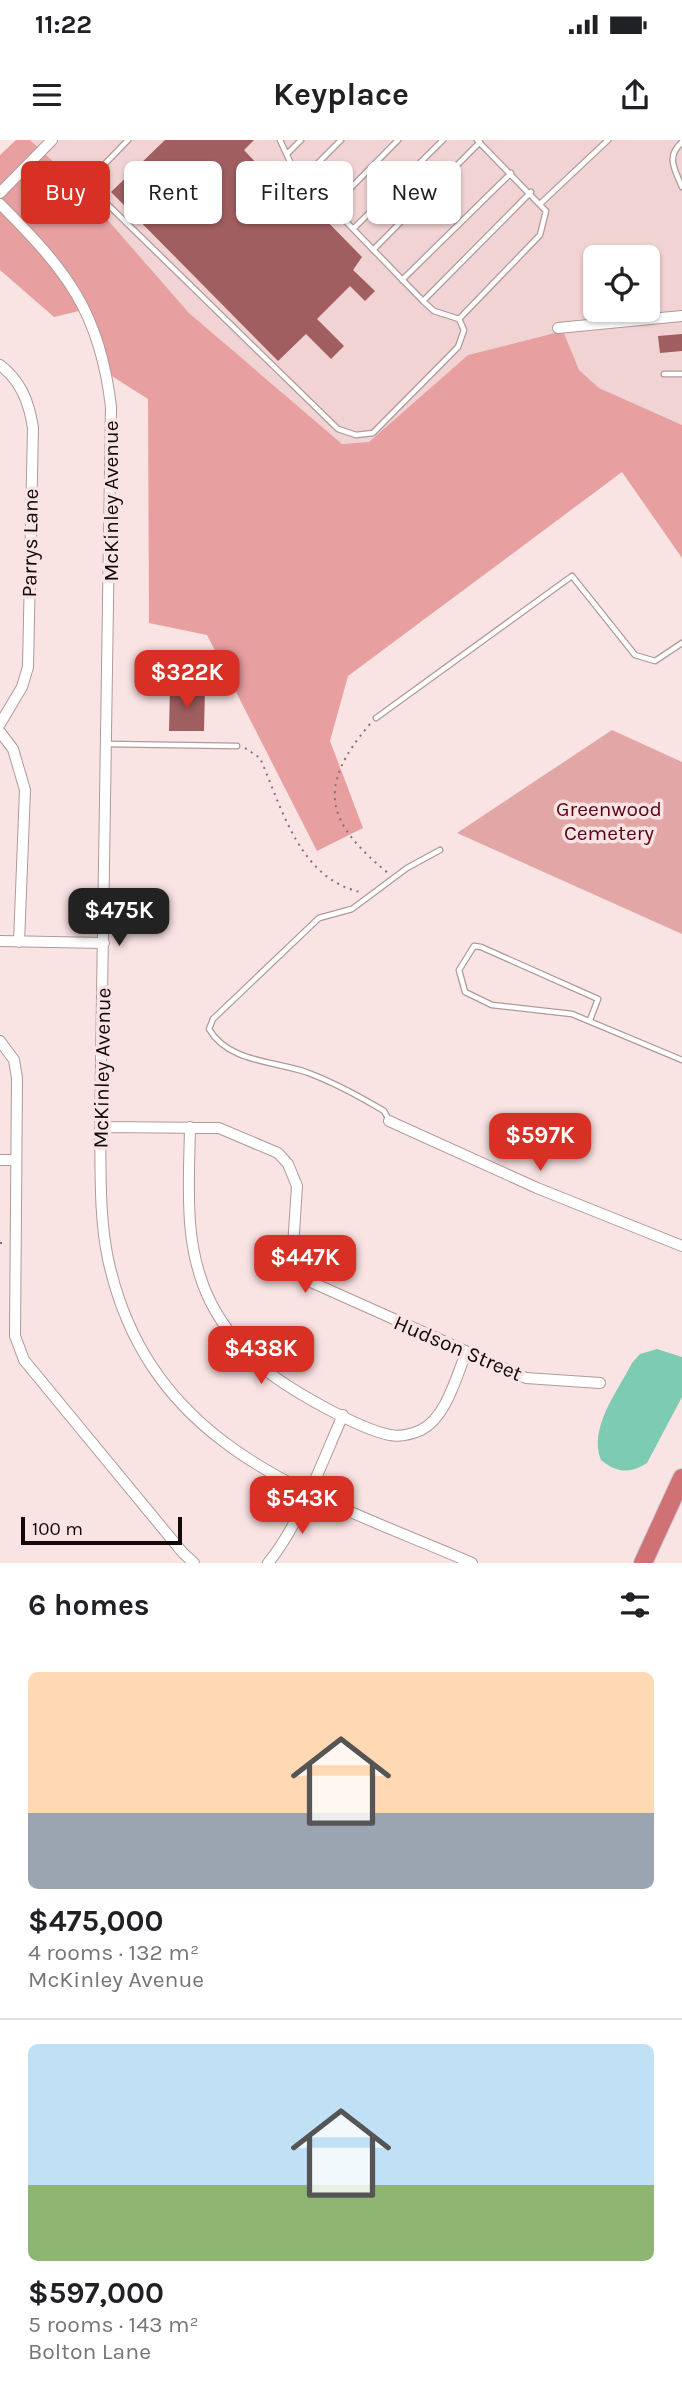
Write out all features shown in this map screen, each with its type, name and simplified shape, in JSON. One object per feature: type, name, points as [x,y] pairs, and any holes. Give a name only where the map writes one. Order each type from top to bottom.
[{"type":"highway","points":[[643,1563],[682,1478]]},
{"type":"street","points":[[0,193],[52,140]]},
{"type":"street","name":"McKinley Avenue","points":[[0,204],[47,251],[71,282],[96,335],[107,376],[113,435],[100,1127],[101,1201],[108,1257],[117,1294],[136,1339],[160,1380],[191,1417],[262,1468],[472,1563]]},
{"type":"street","points":[[558,328],[682,316]]},
{"type":"street","name":"Parrys Lane","points":[[0,365],[19,384],[29,405],[33,428],[28,667],[12,708],[0,724]]},
{"type":"street","points":[[0,732],[13,750],[25,790],[19,942]]},
{"type":"street","points":[[0,941],[104,943]]},
{"type":"street","points":[[0,1041],[10,1052],[16,1069],[13,1327],[24,1360],[194,1563]]},
{"type":"street","points":[[389,1121],[537,1188],[682,1246]]},
{"type":"street","name":"Hudson Street","points":[[100,1127],[190,1127],[228,1131],[278,1153],[288,1164],[297,1186],[293,1247],[298,1266],[311,1282],[526,1378],[600,1382]]},
{"type":"street","points":[[190,1127],[190,1231],[200,1278],[211,1303],[234,1338],[267,1371],[293,1390],[392,1435],[422,1430],[439,1413],[466,1353]]},
{"type":"street","points":[[0,1160],[15,1160]]},
{"type":"street","points":[[268,1563],[277,1552],[308,1491],[343,1415]]},
{"type":"lane","points":[[128,140],[98,171],[93,185],[101,198],[338,429],[356,435],[373,433],[458,347],[464,330],[459,319],[434,312],[348,224]]},
{"type":"lane","points":[[279,140],[291,161]]},
{"type":"lane","points":[[286,154],[301,140]]},
{"type":"lane","points":[[320,161],[341,140]]},
{"type":"lane","points":[[353,186],[398,140]]},
{"type":"lane","points":[[353,229],[443,140]]},
{"type":"lane","points":[[540,204],[608,140]]},
{"type":"lane","points":[[373,250],[478,141],[531,192],[546,211],[540,235],[459,319]]},
{"type":"lane","points":[[680,142],[671,153],[671,159],[682,187]]},
{"type":"lane","points":[[402,280],[511,173]]},
{"type":"lane","points":[[422,301],[531,192]]},
{"type":"lane","points":[[664,374],[682,373]]},
{"type":"lane","points":[[376,718],[572,576],[635,655],[655,661],[682,643]]},
{"type":"lane","points":[[107,744],[237,746]]},
{"type":"lane","points":[[389,1121],[384,1111],[324,1080],[303,1071],[271,1065],[227,1048],[209,1029],[213,1019],[319,918],[352,909],[394,878],[440,850]]},
{"type":"lane","points":[[590,1020],[598,999],[481,947],[474,946],[469,949],[459,970],[465,992],[492,1005],[572,1014],[682,1060]]},
{"type":"path","points":[[376,718],[346,761],[334,787],[334,807],[351,840],[394,878]]},
{"type":"path","points":[[237,746],[254,751],[260,758],[311,864],[350,889],[375,893]]},
{"type":"shaded area","points":[[16,140],[30,140],[53,161],[21,161],[21,224],[110,223],[189,313],[342,444],[369,442],[468,355],[563,331],[579,370],[599,388],[682,425],[682,558],[622,472],[348,676],[330,741],[363,828],[317,851],[207,635],[149,623],[148,399],[107,373],[83,310],[54,317],[0,270],[0,155]]},
{"type":"shaded area","points":[[30,140],[682,140],[682,425],[599,388],[579,370],[563,332],[468,355],[369,443],[341,444],[189,313],[110,223],[110,161],[53,161]]},
{"type":"shaded area","points":[[657,1349],[682,1357],[682,1397],[647,1463],[635,1469],[618,1470],[601,1460],[598,1435],[601,1423],[632,1363],[640,1354]]},
{"type":"green space","name":"Greenwood Cemetery","points":[[612,730],[682,762],[682,934],[457,833]]},
{"type":"building","points":[[165,140],[254,140],[244,150],[254,161],[236,161],[236,224],[330,224],[362,257],[353,270],[375,291],[365,301],[350,286],[317,319],[344,346],[331,359],[306,334],[278,361],[143,224],[222,224],[222,161],[143,161]]},
{"type":"building","points":[[124,179],[124,205],[111,192]]},
{"type":"building","points":[[682,334],[682,351],[660,353],[658,336]]},
{"type":"building","points":[[170,688],[205,688],[204,731],[169,731]]}]
